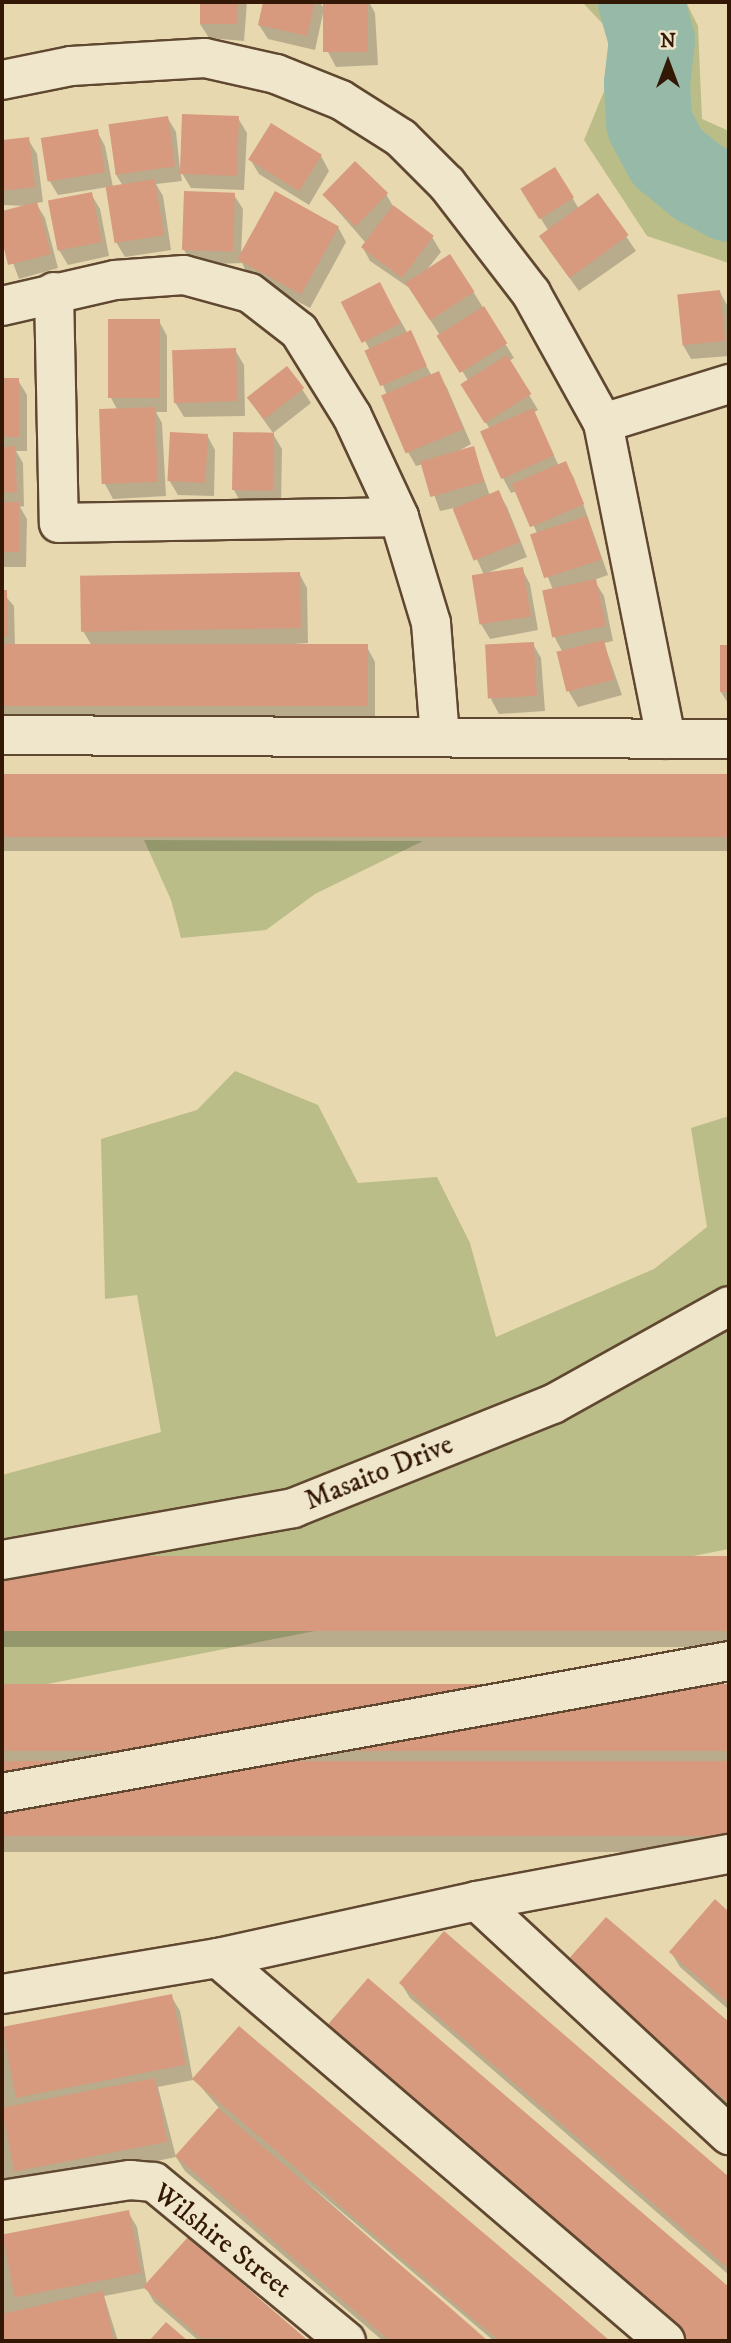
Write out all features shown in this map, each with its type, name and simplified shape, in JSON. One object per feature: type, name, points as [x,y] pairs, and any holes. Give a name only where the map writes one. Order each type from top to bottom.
[{"type":"street","points":[[2,80],[71,66],[205,58],[276,74],[341,100],[401,138],[447,184],[531,293],[603,423],[666,739]]},
{"type":"street","points":[[2,306],[54,292],[184,275],[250,293],[299,331],[352,416],[399,517],[430,623],[440,737]]},
{"type":"street","points":[[54,292],[59,523],[399,517]]},
{"type":"street","points":[[603,423],[729,384]]},
{"type":"street","points":[[2,736],[729,739]]},
{"type":"street","name":"Masaito Drive","points":[[2,1560],[293,1508],[553,1404],[729,1306]]},
{"type":"street","points":[[2,1793],[729,1661]]},
{"type":"street","points":[[2,1994],[218,1958],[477,1901],[727,1857]]},
{"type":"street","points":[[477,1901],[729,2135]]},
{"type":"street","points":[[218,1958],[665,2341]]},
{"type":"street","name":"Wilshire Street","points":[[2,2200],[130,2180],[154,2182],[346,2341]]},
{"type":"green space","points":[[582,2],[686,2],[698,26],[702,119],[729,131],[729,263],[647,236],[584,140],[623,45]]},
{"type":"green space","points":[[144,840],[423,841],[315,894],[266,930],[181,938],[171,900]]},
{"type":"green space","points":[[235,1071],[318,1105],[358,1183],[437,1177],[470,1243],[496,1337],[654,1269],[707,1227],[691,1128],[729,1116],[729,1549],[2,1693],[2,1475],[161,1432],[137,1295],[105,1299],[101,1139],[197,1110]]},
{"type":"building","points":[[200,2],[238,2],[238,24],[200,24]]},
{"type":"building","points":[[263,2],[315,2],[307,36],[258,25]]},
{"type":"building","points":[[323,2],[368,2],[368,52],[323,52]]},
{"type":"building","points":[[182,114],[239,116],[237,176],[180,174]]},
{"type":"building","points":[[168,116],[175,167],[116,175],[109,124]]},
{"type":"building","points":[[271,123],[322,155],[299,191],[248,159]]},
{"type":"building","points":[[98,129],[105,172],[48,182],[41,138]]},
{"type":"building","points":[[29,137],[35,187],[2,191],[2,140]]},
{"type":"building","points":[[355,161],[388,193],[355,227],[322,195]]},
{"type":"building","points":[[555,167],[574,198],[539,219],[520,189]]},
{"type":"building","points":[[155,179],[164,235],[115,243],[106,187]]},
{"type":"building","points":[[184,191],[235,193],[233,252],[182,250]]},
{"type":"building","points":[[275,191],[339,226],[301,295],[237,259]]},
{"type":"building","points":[[92,192],[102,242],[58,251],[48,201]]},
{"type":"building","points":[[598,193],[629,235],[570,278],[539,236]]},
{"type":"building","points":[[37,202],[51,254],[8,265],[2,240],[2,211]]},
{"type":"building","points":[[393,205],[434,236],[402,278],[361,247]]},
{"type":"building","points":[[450,254],[475,292],[430,321],[406,283]]},
{"type":"building","points":[[380,282],[401,323],[362,343],[341,302]]},
{"type":"building","points":[[720,290],[725,341],[683,345],[677,294]]},
{"type":"building","points":[[484,306],[507,343],[460,373],[437,336]]},
{"type":"building","points":[[108,319],[160,319],[160,398],[108,398]]},
{"type":"building","points":[[411,330],[427,366],[380,386],[364,351]]},
{"type":"building","points":[[236,348],[238,401],[174,403],[172,350]]},
{"type":"building","points":[[507,355],[531,394],[485,423],[460,384]]},
{"type":"building","points":[[287,366],[304,388],[264,419],[247,397]]},
{"type":"building","points":[[439,371],[464,429],[406,454],[381,396]]},
{"type":"building","points":[[2,378],[19,378],[19,437],[2,437]]},
{"type":"building","points":[[155,407],[158,482],[102,484],[99,409]]},
{"type":"building","points":[[533,408],[554,456],[501,479],[480,432]]},
{"type":"building","points":[[170,432],[208,434],[205,483],[167,481]]},
{"type":"building","points":[[233,432],[274,433],[273,491],[232,490]]},
{"type":"building","points":[[15,446],[17,492],[2,493],[2,447]]},
{"type":"building","points":[[474,446],[484,482],[430,497],[420,461]]},
{"type":"building","points":[[566,461],[584,504],[530,527],[512,484]]},
{"type":"building","points":[[499,490],[520,542],[474,561],[453,509]]},
{"type":"building","points":[[2,502],[19,502],[19,552],[2,552]]},
{"type":"building","points":[[587,516],[601,560],[544,578],[530,535]]},
{"type":"building","points":[[523,567],[531,616],[479,625],[472,575]]},
{"type":"building","points":[[300,572],[301,628],[81,632],[80,576]]},
{"type":"building","points":[[596,579],[606,626],[552,637],[542,590]]},
{"type":"building","points":[[2,590],[7,590],[8,637],[2,637]]},
{"type":"building","points":[[604,640],[614,680],[566,692],[556,652]]},
{"type":"building","points":[[534,642],[537,696],[488,698],[485,645]]},
{"type":"building","points":[[2,644],[368,644],[368,706],[2,706]]},
{"type":"building","points":[[720,645],[729,645],[729,692],[720,692]]},
{"type":"building","points":[[2,774],[729,774],[729,837],[2,837]]},
{"type":"building","points":[[2,1556],[729,1556],[729,1631],[2,1631]]},
{"type":"building","points":[[2,1684],[729,1684],[729,1751],[2,1751]]},
{"type":"building","points":[[2,1761],[729,1761],[729,1836],[2,1836]]},
{"type":"building","points":[[715,1899],[729,1912],[729,2004],[669,1952]]},
{"type":"building","points":[[606,1917],[729,2022],[729,2103],[565,1963]]},
{"type":"building","points":[[444,1931],[729,2177],[729,2269],[399,1983]]},
{"type":"building","points":[[368,1978],[729,2287],[729,2341],[688,2341],[324,2029]]},
{"type":"building","points":[[172,1994],[186,2065],[16,2098],[2,2027]]},
{"type":"building","points":[[239,2026],[610,2341],[500,2341],[453,2302],[192,2079]]},
{"type":"building","points":[[155,2078],[167,2142],[14,2172],[2,2108]]},
{"type":"building","points":[[218,2108],[488,2341],[390,2341],[175,2156]]},
{"type":"building","points":[[129,2210],[141,2273],[15,2297],[2,2235]]},
{"type":"building","points":[[188,2237],[309,2341],[201,2338],[143,2287]]},
{"type":"building","points":[[103,2291],[114,2341],[2,2341],[2,2314]]},
{"type":"building","points":[[166,2322],[188,2341],[149,2341]]},
{"type":"waterway","points":[[641,2],[652,40],[647,83],[649,123],[667,157],[699,183],[729,199]]}]
